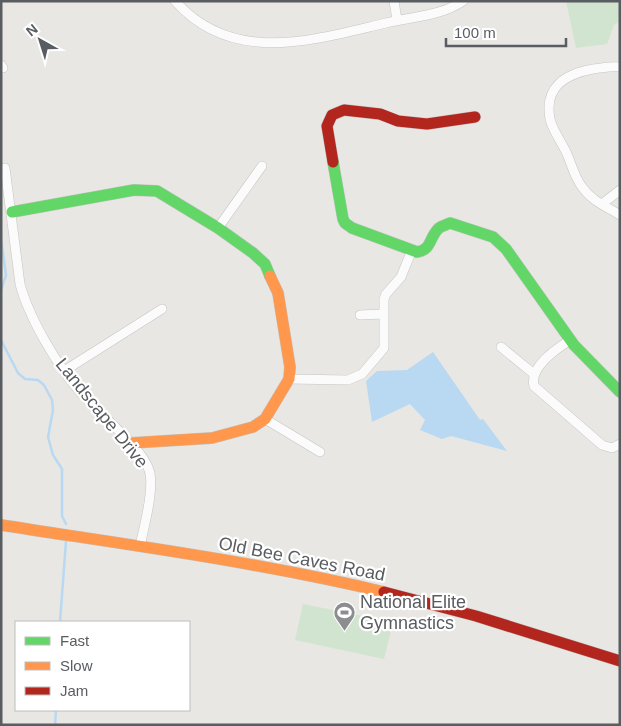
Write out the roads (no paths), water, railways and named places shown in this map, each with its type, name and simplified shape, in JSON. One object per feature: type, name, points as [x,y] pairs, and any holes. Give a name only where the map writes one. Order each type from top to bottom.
[{"type":"street","points":[[175,1],[183,10],[207,28],[236,40],[284,43],[440,12],[463,1]]},
{"type":"street","points":[[394,1],[397,20]]},
{"type":"street","points":[[620,67],[613,66],[569,75],[556,86],[550,99],[552,125],[565,149],[579,183],[593,199],[620,215]]},
{"type":"street","points":[[475,117],[428,124],[398,121],[380,114],[344,110],[336,113],[329,119],[328,126],[345,223],[352,228],[419,252],[425,250],[430,245],[437,230],[450,223],[497,239],[570,340],[620,392]]},
{"type":"street","points":[[218,228],[262,166]]},
{"type":"street","name":"Landscape Drive","points":[[5,168],[20,284],[42,335],[81,394],[131,443],[147,465],[151,477],[151,488],[140,546]]},
{"type":"street","points":[[12,212],[89,197],[146,189],[157,191],[218,228],[253,253],[269,270],[278,293],[290,368],[289,379],[265,419],[253,427],[212,438],[131,443]]},
{"type":"street","points":[[602,204],[620,190]]},
{"type":"street","points":[[289,379],[342,380],[360,376],[384,348],[383,305],[386,294],[401,277],[412,250]]},
{"type":"street","points":[[64,371],[162,309]]},
{"type":"street","points":[[360,315],[383,314]]},
{"type":"street","points":[[570,340],[553,351],[534,374],[533,382],[535,388],[602,445],[612,448],[620,444]]},
{"type":"street","points":[[501,347],[534,374]]},
{"type":"street","points":[[265,419],[320,452]]},
{"type":"street","name":"Old Bee Caves Road","points":[[1,525],[140,546],[295,574],[428,603],[620,661]]},
{"type":"water","points":[[433,352],[480,420],[483,419],[507,451],[451,436],[442,439],[420,430],[425,420],[410,404],[372,422],[366,381],[377,371],[407,370]]},
{"type":"waterway","points":[[1,239],[6,275],[1,290]]},
{"type":"waterway","points":[[1,340],[18,373],[25,379],[38,380],[44,385],[52,400],[53,410],[48,437],[53,455],[62,469],[62,516],[66,524]]},
{"type":"waterway","points":[[60,621],[66,541]]},
{"type":"waterway","points":[[55,725],[56,711]]},
{"type":"place","name":"National Elite Gymnastics","points":[[344,631]]}]
